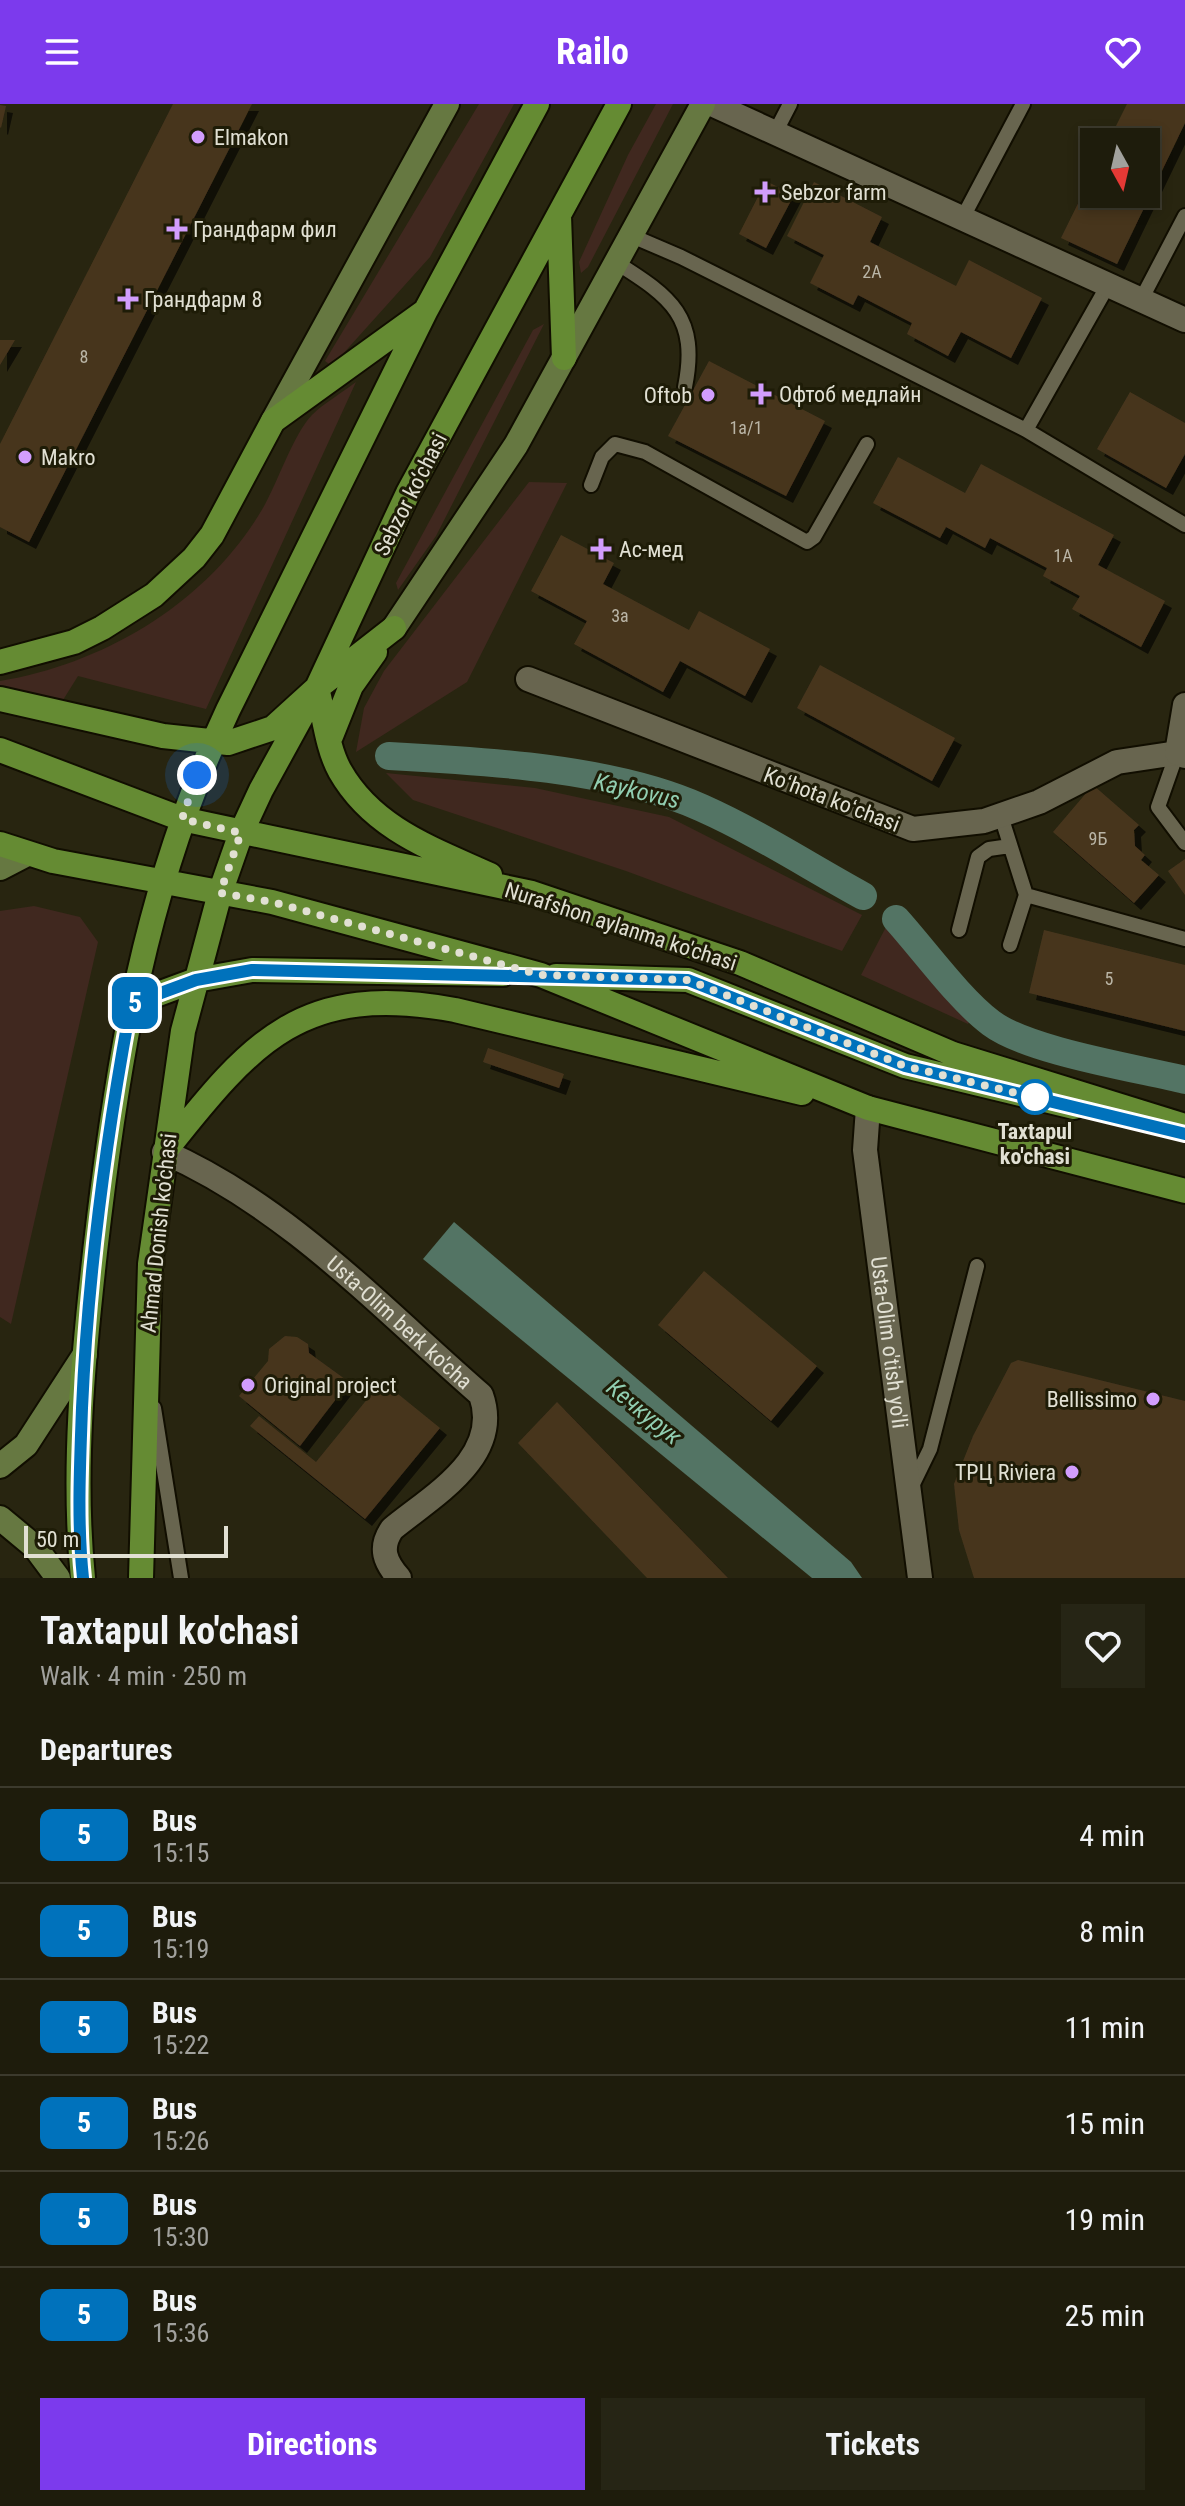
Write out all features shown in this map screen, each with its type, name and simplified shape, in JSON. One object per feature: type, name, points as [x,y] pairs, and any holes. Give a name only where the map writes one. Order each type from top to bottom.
[{"type":"main road","points":[[83,1578],[79,1487],[85,1354],[110,1127],[131,1004],[160,881],[213,743],[426,310],[537,104]]},
{"type":"main road","name":"Sebzor ko‘chasi","points":[[220,893],[241,833],[317,688],[408,493],[619,104]]},
{"type":"main road","points":[[559,216],[564,358]]},
{"type":"main road","points":[[0,662],[74,642],[102,628],[171,580],[212,535],[273,421],[426,310]]},
{"type":"main road","points":[[0,699],[163,736],[213,743],[244,740],[273,728],[317,688],[394,628]]},
{"type":"main road","points":[[331,736],[351,686],[394,628]]},
{"type":"main road","points":[[317,688],[340,771],[365,805],[383,823],[433,850],[532,893]]},
{"type":"main road","name":"Nurafshon aylanma ko'chasi","points":[[0,750],[182,819],[532,893],[740,963],[953,1054],[1185,1126]]},
{"type":"main road","points":[[0,844],[25,855],[272,902],[541,975],[868,1108]]},
{"type":"main road","name":"Ahmad Donish ko'chasi","points":[[141,1578],[150,1264],[183,1031],[220,893]]},
{"type":"main road","points":[[131,1004],[196,980],[252,970],[688,980],[905,1066],[1185,1134]]},
{"type":"main road","points":[[164,1152],[209,1095],[259,1044],[327,1011],[367,1004],[408,1003],[455,1010],[667,1064],[868,1108],[1185,1191]]},
{"type":"street","points":[[273,421],[447,104]]},
{"type":"street","points":[[394,628],[480,504],[703,104]]},
{"type":"street","points":[[712,104],[1185,320]]},
{"type":"street","name":"Koʻhota koʻchasi","points":[[528,679],[913,829],[957,826],[1001,816],[1068,789],[1117,762],[1181,754]]},
{"type":"street","points":[[1181,754],[1185,705]]},
{"type":"street","points":[[0,868],[25,855]]},
{"type":"street","name":"Usta-Olim o'tish yo'li","points":[[868,1108],[865,1150],[920,1578]]},
{"type":"street","name":"Usta-Olim berk ko'cha","points":[[164,1152],[211,1173],[272,1212],[481,1395],[486,1411],[486,1427],[475,1455],[385,1539],[386,1560],[399,1578]]},
{"type":"street","points":[[0,1466],[26,1445],[85,1354]]},
{"type":"street","points":[[1,1523],[35,1547],[58,1578]]},
{"type":"lane","points":[[775,133],[790,104]]},
{"type":"lane","points":[[962,219],[1023,104]]},
{"type":"lane","points":[[1141,300],[1185,216]]},
{"type":"lane","points":[[632,236],[681,257],[1026,430],[1185,525]]},
{"type":"lane","points":[[617,263],[664,293],[674,308],[692,352],[685,387]]},
{"type":"lane","points":[[1026,430],[1108,285]]},
{"type":"lane","points":[[591,485],[602,457],[615,444],[645,452],[807,542],[814,537],[867,444]]},
{"type":"lane","points":[[1181,754],[1158,807],[1185,843]]},
{"type":"lane","points":[[1001,816],[1026,895],[1010,945]]},
{"type":"lane","points":[[959,930],[978,857],[989,849],[1010,846]]},
{"type":"lane","points":[[1026,895],[1185,939]]},
{"type":"lane","points":[[908,1494],[930,1449],[977,1266]]},
{"type":"lane","points":[[147,1359],[181,1578]]},
{"type":"shaded area","points":[[479,104],[514,104],[430,257],[332,366],[325,361]]},
{"type":"shaded area","points":[[656,104],[673,104],[588,267],[581,273],[579,262],[628,155]]},
{"type":"shaded area","points":[[544,324],[436,536],[398,590],[396,583],[533,330]]},
{"type":"shaded area","points":[[356,382],[206,709],[78,676],[63,700],[0,688],[0,681],[78,660],[115,643],[151,623],[184,599],[214,572],[240,542],[263,508],[305,423],[322,406]]},
{"type":"shaded area","points":[[529,482],[567,483],[467,682],[356,752],[364,708],[384,671]]},
{"type":"shaded area","points":[[386,773],[535,788],[669,817],[862,915],[842,951],[626,871],[413,800]]},
{"type":"shaded area","points":[[34,906],[80,917],[98,942],[11,1324],[0,1317],[0,911]]},
{"type":"shaded area","points":[[886,927],[901,935],[974,1015],[968,1024],[861,975]]},
{"type":"water","name":"Кечкурук","points":[[454,1222],[851,1562],[862,1578],[812,1578],[423,1259]]},
{"type":"building","points":[[173,104],[252,104],[29,542],[0,527],[0,444]]},
{"type":"building","points":[[1127,104],[1185,104],[1185,123],[1160,175],[1160,128],[1115,128]]},
{"type":"building","points":[[0,105],[6,106],[1,128],[0,127]]},
{"type":"building","points":[[766,181],[794,195],[766,248],[739,234]]},
{"type":"building","points":[[814,182],[882,217],[870,242],[956,286],[969,260],[1042,298],[1011,358],[961,332],[948,356],[907,334],[912,323],[858,295],[853,305],[810,283],[824,255],[787,236]]},
{"type":"building","points":[[1080,199],[1080,208],[1144,208],[1117,264],[1061,238]]},
{"type":"building","points":[[0,340],[15,340],[0,365]]},
{"type":"building","points":[[709,361],[825,421],[786,496],[668,436]]},
{"type":"building","points":[[1130,392],[1185,423],[1185,454],[1166,488],[1097,449]]},
{"type":"building","points":[[898,457],[965,493],[981,464],[1114,535],[1098,565],[1165,601],[1141,647],[1072,609],[1080,596],[1043,576],[1047,568],[990,538],[985,548],[946,527],[940,538],[873,503]]},
{"type":"building","points":[[561,535],[614,563],[603,584],[689,630],[699,611],[770,649],[745,696],[680,661],[663,692],[574,644],[587,621],[531,591]]},
{"type":"building","points":[[820,665],[955,738],[932,781],[797,708]]},
{"type":"building","points":[[1093,785],[1139,825],[1134,830],[1135,846],[1145,855],[1141,860],[1159,875],[1134,903],[1053,832]]},
{"type":"building","points":[[1185,859],[1185,895],[1168,871]]},
{"type":"building","points":[[1044,930],[1185,965],[1185,1031],[1029,993]]},
{"type":"building","points":[[488,1048],[564,1074],[559,1088],[483,1062]]},
{"type":"building","points":[[704,1271],[817,1366],[771,1421],[658,1325]]},
{"type":"building","points":[[285,1336],[297,1337],[308,1344],[309,1353],[349,1382],[300,1446],[239,1396],[268,1361],[269,1349]]},
{"type":"building","name":"ТРЦ Riviera","points":[[1018,1360],[1185,1401],[1185,1578],[974,1578],[959,1530],[954,1484],[973,1436],[1011,1363]]},
{"type":"building","points":[[382,1381],[440,1428],[365,1519],[250,1426],[259,1416],[316,1462]]},
{"type":"building","points":[[557,1402],[728,1578],[647,1578],[518,1443]]},
{"type":"waterway","name":"Kaykovus","points":[[389,756],[548,769],[590,775],[667,794],[743,828],[863,896]]},
{"type":"waterway","name":"Kaykovus","points":[[896,919],[967,1001],[991,1023],[1008,1033],[1056,1050],[1185,1080]]},
{"type":"bus line","name":"5","points":[[83,1578],[79,1487],[85,1354],[107,1153],[131,1004],[196,980],[252,970],[688,980],[905,1066],[1185,1134]]},
{"type":"place","name":"Elmakon","points":[[198,137]]},
{"type":"place","name":"Sebzor farm","points":[[765,192]]},
{"type":"place","name":"Грандфарм фил","points":[[177,229]]},
{"type":"place","name":"Грандфарм 8","points":[[128,299]]},
{"type":"place","name":"Офтоб медлайн","points":[[761,394]]},
{"type":"place","name":"Oftob","points":[[708,395]]},
{"type":"place","name":"Makro","points":[[25,457]]},
{"type":"place","name":"Ас-мед","points":[[601,549]]},
{"type":"place","name":"Taxtapul ko'chasi","points":[[1035,1097]]},
{"type":"place","name":"Original project","points":[[248,1385]]},
{"type":"place","name":"Bellissimo","points":[[1153,1399]]},
{"type":"place","name":"ТРЦ Riviera","points":[[1072,1472]]},
{"type":"route","points":[[197,775],[182,819],[241,833],[220,893],[272,902],[541,975],[688,980],[905,1066],[1045,1100],[1035,1097]]}]
